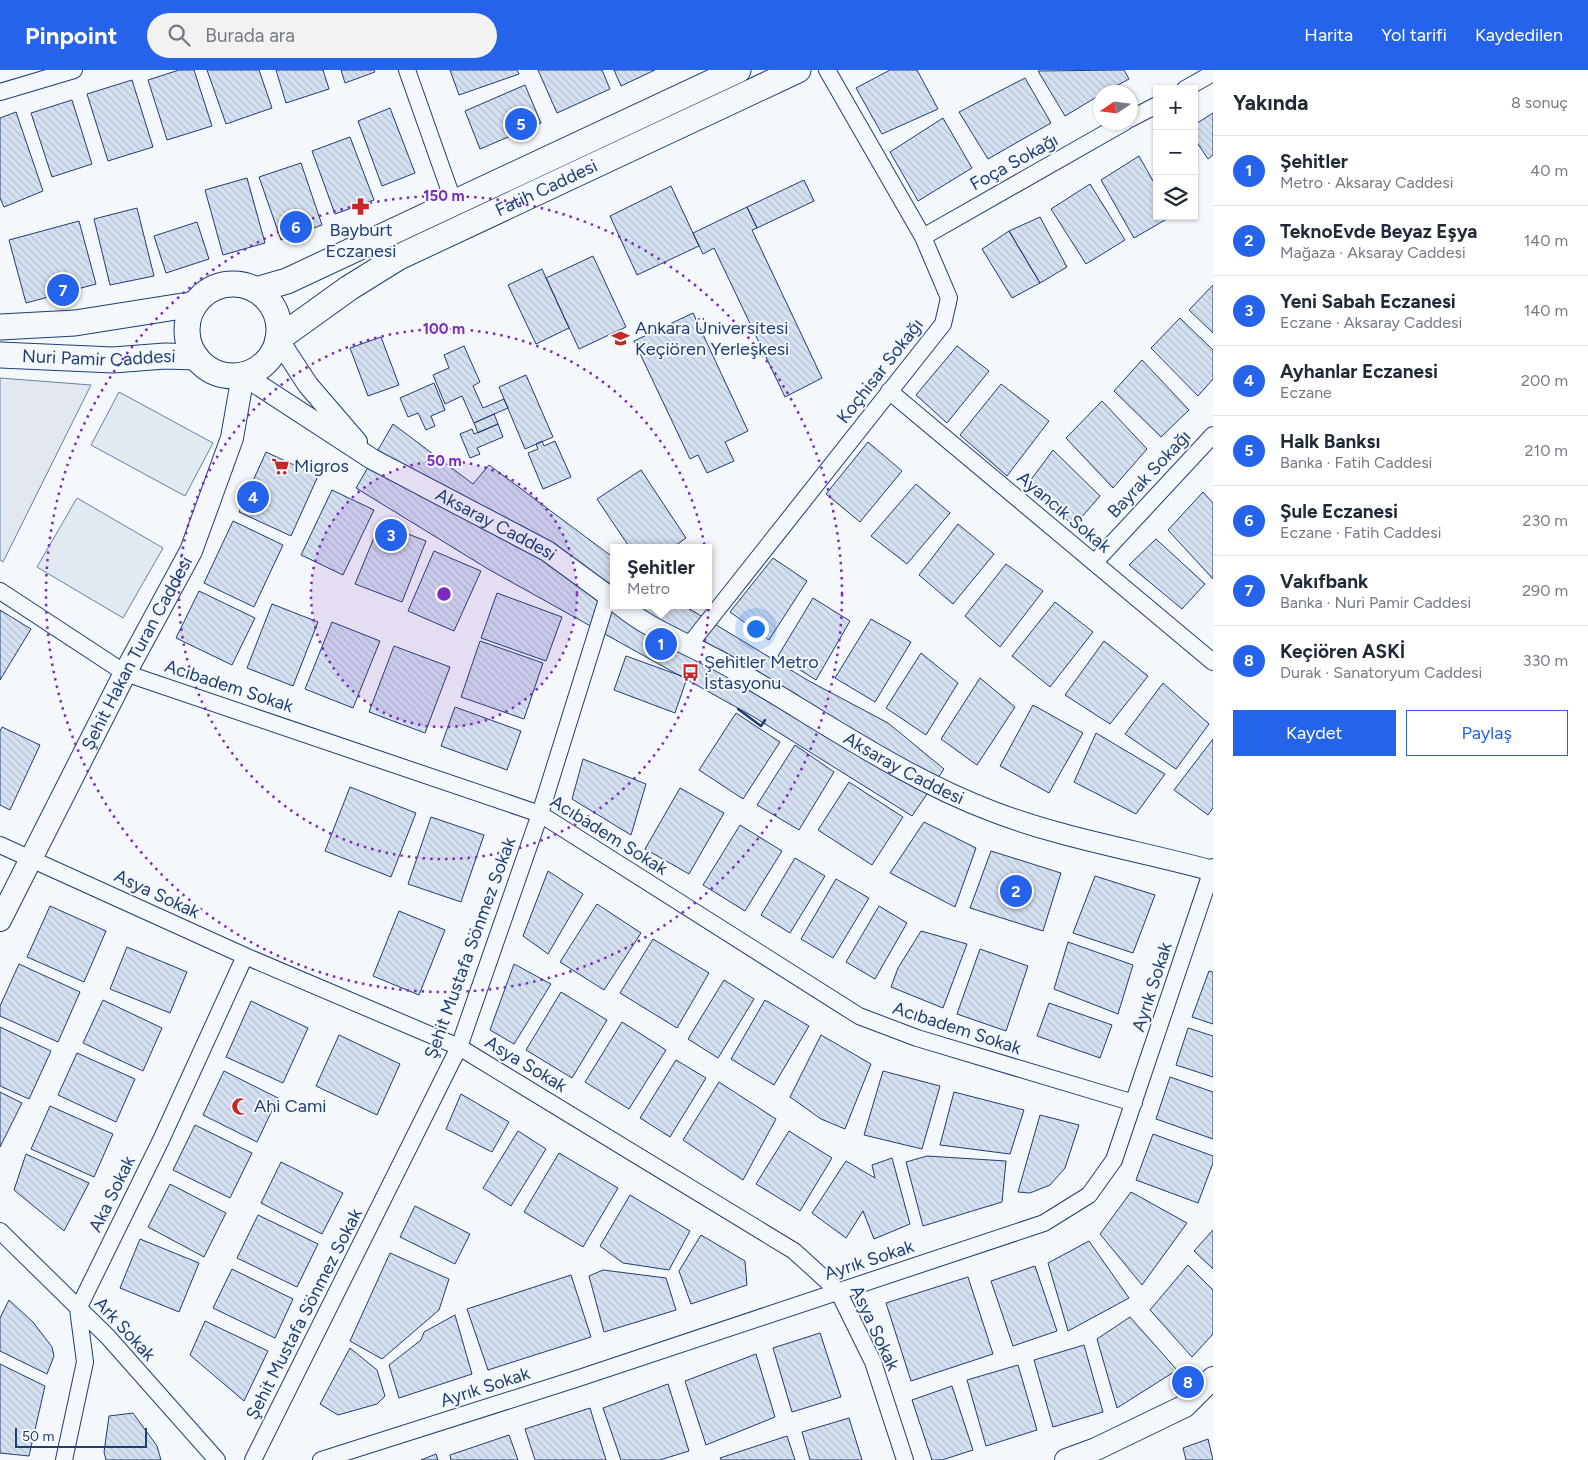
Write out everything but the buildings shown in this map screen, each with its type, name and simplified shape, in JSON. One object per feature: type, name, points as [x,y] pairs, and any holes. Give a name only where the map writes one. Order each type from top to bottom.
[{"type":"main road","name":"Fatih Caddesi","points":[[256,290],[287,281],[738,70]]},
{"type":"main road","name":"Fatih Caddesi","points":[[278,339],[349,288],[399,257],[798,70]]},
{"type":"main road","points":[[229,284],[243,285],[267,297],[275,311],[279,325],[278,339],[274,352],[266,363],[255,371],[243,376],[217,373],[205,367],[196,357],[190,345],[187,331],[189,317],[195,304],[210,291],[229,284]]},
{"type":"main road","name":"Nuri Pamir Caddesi","points":[[0,327],[75,323],[195,304]]},
{"type":"main road","name":"Nuri Pamir Caddesi","points":[[0,356],[113,360],[165,356],[196,357]]},
{"type":"main road","name":"Şehit Hakan Turan Caddesi","points":[[0,920],[125,673],[191,551],[232,438],[243,376]]},
{"type":"main road","points":[[1066,1460],[1096,1450],[1185,1406],[1213,1378]]},
{"type":"street","points":[[0,92],[74,70]]},
{"type":"street","points":[[407,70],[454,203]]},
{"type":"street","name":"Koçhisar Sokağı","points":[[690,644],[943,324],[949,298],[923,237],[827,70]]},
{"type":"street","points":[[1192,85],[1213,73]]},
{"type":"street","points":[[1138,115],[1153,106]]},
{"type":"street","name":"Foça Sokağı","points":[[923,237],[1111,130]]},
{"type":"street","points":[[278,339],[308,385],[372,459]]},
{"type":"street","name":"Aksaray Caddesi","points":[[243,376],[372,459],[547,551],[610,597]]},
{"type":"street","name":"Ayancık Sokak","points":[[889,391],[1213,662]]},
{"type":"street","name":"Bayrak Sokağı","points":[[1094,562],[1213,435]]},
{"type":"street","name":"Acıbadem Sokak","points":[[0,591],[125,673],[540,814],[859,1016],[917,1038],[1134,1103]]},
{"type":"street","name":"Şehit Mustafa Sönmez Sokak","points":[[253,1460],[460,1046],[611,609]]},
{"type":"street","name":"Aksaray Caddesi","points":[[625,609],[642,623],[690,644],[908,773],[993,812],[1099,845],[1212,870]]},
{"type":"street","name":"Asya Sokak","points":[[0,845],[245,956],[460,1046],[794,1251],[838,1291],[872,1362],[905,1460]]},
{"type":"street","name":"Ayrık Sokak","points":[[321,1460],[1044,1223],[1090,1195],[1114,1160],[1212,870]]},
{"type":"street","name":"Aka Sokak","points":[[78,1309],[161,1140],[245,956]]},
{"type":"street","name":"Ark Sokak","points":[[0,1231],[108,1338],[217,1460]]},
{"type":"street","points":[[64,1460],[85,1362],[78,1309]]},
{"type":"shaded area","points":[[0,378],[91,385],[3,562],[0,560]]},
{"type":"shaded area","points":[[119,392],[213,443],[185,496],[91,445]]},
{"type":"shaded area","points":[[77,498],[163,548],[123,618],[37,567]]},
{"type":"wall","points":[[738,709],[761,726],[765,720]]},
{"type":"place","name":"Halk Banksı","points":[[521,124]]},
{"type":"place","name":"Bayburt Eczanesi","points":[[361,207]]},
{"type":"place","name":"Şule Eczanesi","points":[[296,227]]},
{"type":"place","name":"Vakıfbank","points":[[63,290]]},
{"type":"place","name":"Ankara Üniversitesi Keçiören Yerleşkesi","points":[[621,338]]},
{"type":"place","name":"Migros","points":[[280,466]]},
{"type":"place","name":"Ayhanlar Eczanesi","points":[[253,497]]},
{"type":"place","name":"Yeni Sabah Eczanesi","points":[[391,535]]},
{"type":"place","name":"Şehitler","points":[[661,644]]},
{"type":"place","name":"Şehitler Metro İstasyonu","points":[[690,672]]},
{"type":"place","name":"TeknoEvde Beyaz Eşya","points":[[1016,891]]},
{"type":"place","name":"Ahi Cami","points":[[240,1106]]},
{"type":"place","name":"Keçiören ASKİ","points":[[1188,1382]]}]
